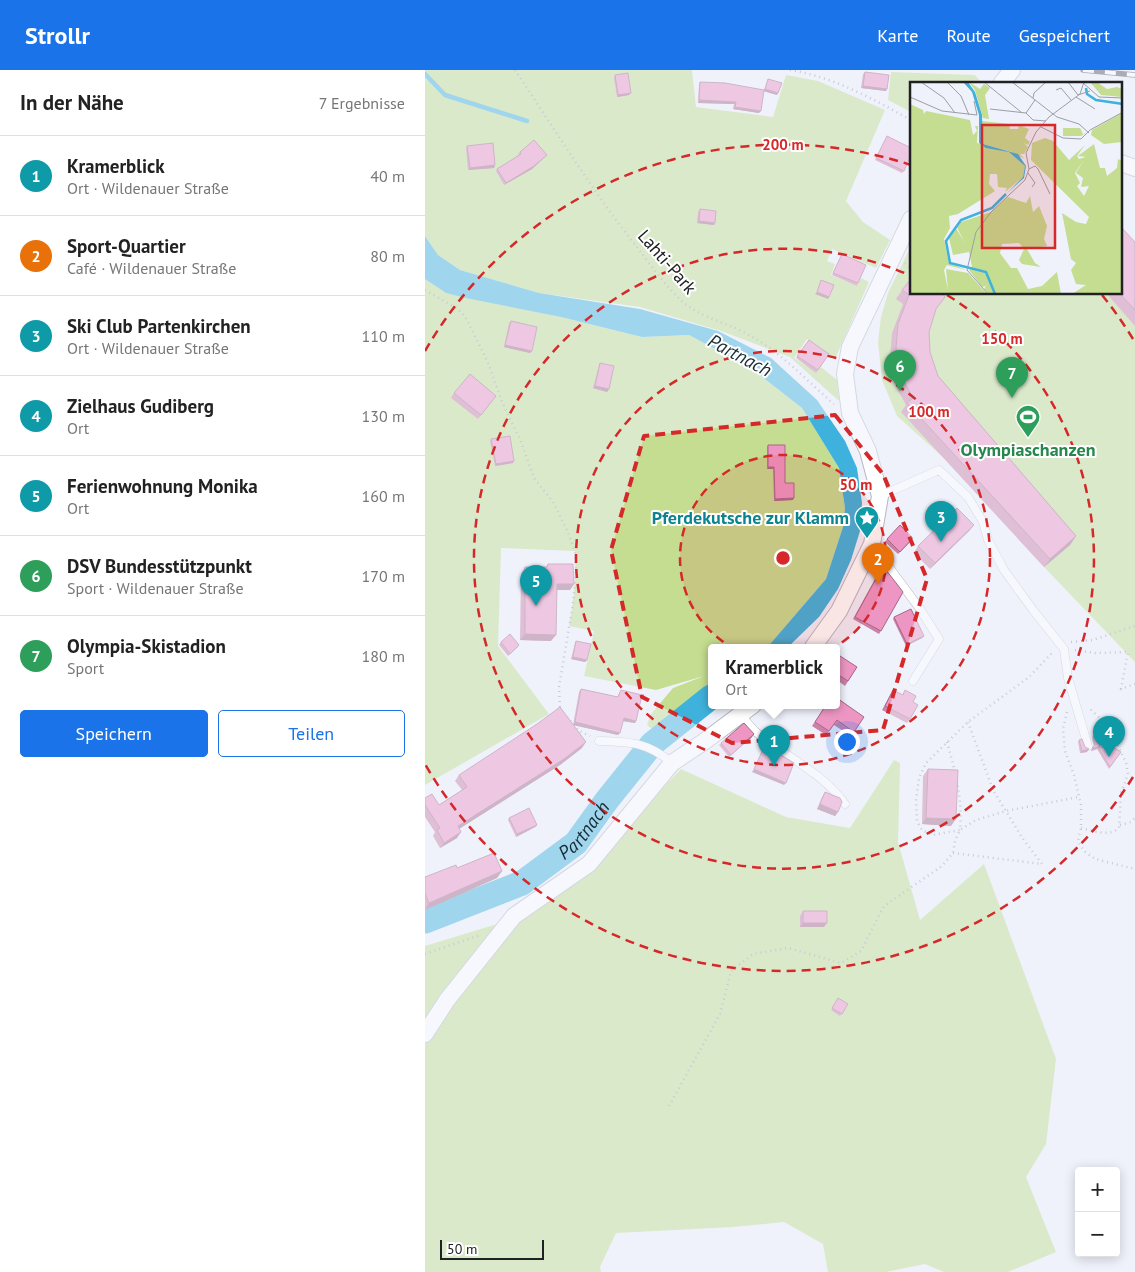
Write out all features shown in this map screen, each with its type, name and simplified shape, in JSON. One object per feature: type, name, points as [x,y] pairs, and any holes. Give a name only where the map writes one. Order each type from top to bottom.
[{"type":"street","points":[[1003,82],[1012,70]]},
{"type":"street","points":[[1123,164],[1135,168]]},
{"type":"street","points":[[815,644],[839,611],[872,544],[880,496],[868,452],[850,413],[845,374],[850,347],[910,221]]},
{"type":"street","points":[[425,1034],[447,1000],[515,916],[589,864],[672,763],[747,710]]},
{"type":"lane","points":[[880,496],[939,470],[968,497],[983,522],[988,540],[1004,570],[1062,646],[1068,678],[1088,746]]},
{"type":"lane","points":[[872,544],[920,609],[939,639],[913,681]]},
{"type":"lane","points":[[747,710],[756,732],[836,791],[845,804]]},
{"type":"lane","points":[[599,741],[632,742],[659,751],[672,763]]},
{"type":"path","name":"Lahti-Park","points":[[515,70],[615,220],[652,267],[684,302],[699,313],[749,335],[769,347],[841,410],[850,413]]},
{"type":"path","points":[[790,70],[807,73],[837,83],[910,119]]},
{"type":"path","points":[[425,290],[457,308],[465,316],[489,365],[534,478],[553,502],[575,551],[576,572],[573,604],[559,686],[560,709]]},
{"type":"path","points":[[1079,797],[1006,811],[976,820],[960,830],[933,835],[922,830],[917,821],[916,801],[919,778],[926,763],[968,722],[1029,677],[1062,646],[1093,640],[1135,626]]},
{"type":"path","points":[[1062,646],[1095,653],[1128,652],[1121,689],[1135,684]]},
{"type":"path","points":[[1081,828],[1099,833],[1114,832],[1119,828],[1121,793],[1128,774],[1124,759],[1109,726],[1092,709],[1074,699],[1065,716],[1063,730],[1065,751],[1079,797],[1081,828],[1078,841],[1083,851],[1095,859],[1135,869]]},
{"type":"path","points":[[566,716],[578,730],[599,741]]},
{"type":"path","points":[[953,853],[1042,864],[1023,839],[993,790],[968,722]]},
{"type":"path","points":[[669,1106],[720,1014],[731,970],[753,954],[788,948],[841,963],[861,951],[884,906],[942,866],[953,853],[955,841],[960,830],[961,818],[958,780],[947,742]]},
{"type":"path","points":[[1117,756],[1124,759]]},
{"type":"path","points":[[1120,825],[1131,822],[1135,818]]},
{"type":"path","points":[[425,954],[481,934]]},
{"type":"highlighted area","points":[[835,415],[883,474],[927,579],[883,730],[732,743],[642,697],[611,550],[644,436]]},
{"type":"green space","points":[[425,70],[692,70],[696,107],[773,117],[786,75],[818,81],[885,110],[846,201],[863,222],[890,240],[876,268],[832,249],[827,261],[835,264],[831,275],[857,286],[861,278],[869,282],[835,359],[807,339],[794,358],[816,372],[821,367],[837,380],[839,401],[790,357],[721,331],[640,307],[539,293],[460,270],[438,255],[425,236]]},
{"type":"green space","points":[[891,72],[975,75],[981,82],[910,82],[910,111],[888,100]]},
{"type":"green space","name":"Olympiaschanzen","points":[[1135,249],[1135,662],[1044,567],[946,460],[897,416],[882,380],[878,342],[881,317],[888,293],[910,250],[910,295],[1123,295],[1123,288]]},
{"type":"green space","points":[[425,279],[446,293],[561,317],[642,337],[689,335],[751,368],[802,408],[839,468],[845,508],[843,527],[826,579],[771,643],[708,644],[708,687],[652,729],[647,725],[651,714],[673,688],[704,676],[656,690],[584,676],[594,631],[569,626],[574,589],[575,551],[501,548],[498,646],[549,714],[425,785]]},
{"type":"green space","points":[[894,760],[900,763],[898,842],[920,920],[984,864],[1056,1059],[1046,1144],[1026,1177],[1056,1252],[1008,1272],[944,1272],[925,1264],[886,1272],[828,1272],[823,1244],[784,1222],[733,1227],[616,1233],[600,1267],[601,1272],[425,1272],[425,1034],[514,916],[589,864],[681,769],[786,817],[850,828]]},
{"type":"green space","points":[[507,921],[425,1024],[425,946]]},
{"type":"water","points":[[425,236],[438,255],[460,270],[539,293],[640,309],[718,331],[771,358],[817,400],[845,441],[857,468],[862,503],[860,531],[851,560],[838,589],[819,617],[791,644],[770,644],[826,579],[843,527],[845,508],[839,468],[802,408],[751,368],[689,335],[642,337],[561,317],[446,293],[425,279]]},
{"type":"water","points":[[708,689],[709,709],[661,745],[643,738]]},
{"type":"building","points":[[865,72],[889,75],[887,89],[863,86]]},
{"type":"building","points":[[628,73],[631,93],[618,95],[615,75]]},
{"type":"building","points":[[768,79],[782,83],[778,93],[765,89]]},
{"type":"building","points":[[700,82],[725,83],[764,90],[761,111],[735,107],[736,102],[699,100]]},
{"type":"building","points":[[887,136],[910,148],[910,157],[904,171],[876,158]]},
{"type":"building","points":[[534,140],[547,155],[534,166],[506,183],[497,169],[521,154],[520,152]]},
{"type":"building","points":[[493,143],[495,165],[470,168],[467,146]]},
{"type":"building","points":[[700,209],[716,211],[715,223],[699,221]]},
{"type":"building","points":[[1123,229],[1135,242],[1135,310],[1121,295],[1123,295]]},
{"type":"building","points":[[842,254],[866,265],[858,283],[833,273]]},
{"type":"building","points":[[821,280],[834,285],[829,297],[817,292]]},
{"type":"building","points":[[910,280],[910,295],[944,295],[945,297],[936,309],[929,332],[930,352],[938,376],[1076,536],[1050,559],[907,403],[913,398],[900,374],[896,349],[898,324],[909,295],[902,290]]},
{"type":"building","points":[[511,321],[537,327],[532,351],[505,345]]},
{"type":"building","points":[[809,340],[829,354],[818,370],[797,356]]},
{"type":"building","points":[[600,363],[614,366],[609,389],[595,386]]},
{"type":"building","points":[[470,374],[496,396],[481,415],[454,393]]},
{"type":"building","points":[[510,436],[514,461],[496,464],[491,439]]},
{"type":"building","points":[[768,445],[785,445],[785,483],[794,483],[794,498],[775,499],[774,467],[768,467]]},
{"type":"building","points":[[957,508],[974,525],[935,563],[918,546]]},
{"type":"building","points":[[900,525],[913,538],[900,552],[887,539]]},
{"type":"building","points":[[548,564],[573,564],[574,584],[557,584],[556,635],[525,634],[525,567],[547,567]]},
{"type":"building","points":[[883,566],[903,592],[881,631],[855,617]]},
{"type":"building","points":[[911,609],[924,636],[907,644],[894,617]]},
{"type":"building","points":[[510,634],[519,645],[510,654],[501,642]]},
{"type":"building","points":[[576,641],[591,644],[587,660],[573,657]]},
{"type":"building","points":[[840,656],[857,667],[848,681],[840,676]]},
{"type":"building","points":[[581,689],[618,697],[621,690],[642,695],[636,721],[624,718],[620,733],[575,722]]},
{"type":"building","points":[[893,690],[903,695],[905,690],[916,696],[913,702],[918,705],[910,719],[885,706]]},
{"type":"building","points":[[840,700],[864,717],[854,732],[837,720],[829,731],[815,722],[823,709],[840,709]]},
{"type":"building","points":[[560,707],[586,742],[564,759],[458,826],[461,832],[444,843],[437,830],[440,828],[425,805],[425,798],[432,794],[439,805],[467,787],[459,775]]},
{"type":"building","points":[[744,723],[754,734],[731,755],[721,743]]},
{"type":"building","points":[[1093,736],[1097,736],[1100,747],[1092,748],[1095,745]]},
{"type":"building","points":[[1082,739],[1085,747],[1089,749],[1082,751],[1079,740]]},
{"type":"building","points":[[765,745],[794,763],[786,783],[754,769]]},
{"type":"building","points":[[1098,747],[1113,747],[1121,752],[1110,767]]},
{"type":"building","points":[[928,769],[958,770],[956,819],[926,818]]},
{"type":"building","points":[[825,792],[840,798],[842,802],[838,812],[820,804]]},
{"type":"building","points":[[529,808],[537,825],[517,834],[509,818]]},
{"type":"building","points":[[494,853],[502,871],[429,903],[425,893],[425,877],[456,865],[457,868]]},
{"type":"building","points":[[803,911],[827,911],[827,923],[803,923]]},
{"type":"building","points":[[838,998],[848,1004],[842,1014],[832,1008]]},
{"type":"waterway","points":[[425,74],[445,95],[527,121]]},
{"type":"waterway","name":"Partnach","points":[[425,921],[522,883],[576,843],[607,800],[652,744],[708,699]]},
{"type":"railway","points":[[1083,70],[1135,75]]},
{"type":"place","name":"DSV Bundesstützpunkt","points":[[900,391]]},
{"type":"place","name":"Olympia-Skistadion","points":[[1012,398]]},
{"type":"place","name":"Olympiaschanzen","points":[[1028,438]]},
{"type":"place","name":"Pferdekutsche zur Klamm","points":[[867,539]]},
{"type":"place","name":"Ski Club Partenkirchen","points":[[941,542]]},
{"type":"place","name":"Sport-Quartier","points":[[878,584]]},
{"type":"place","name":"Ferienwohnung Monika","points":[[536,606]]},
{"type":"place","name":"Zielhaus Gudiberg","points":[[1109,757]]},
{"type":"place","name":"Kramerblick","points":[[774,766]]}]
